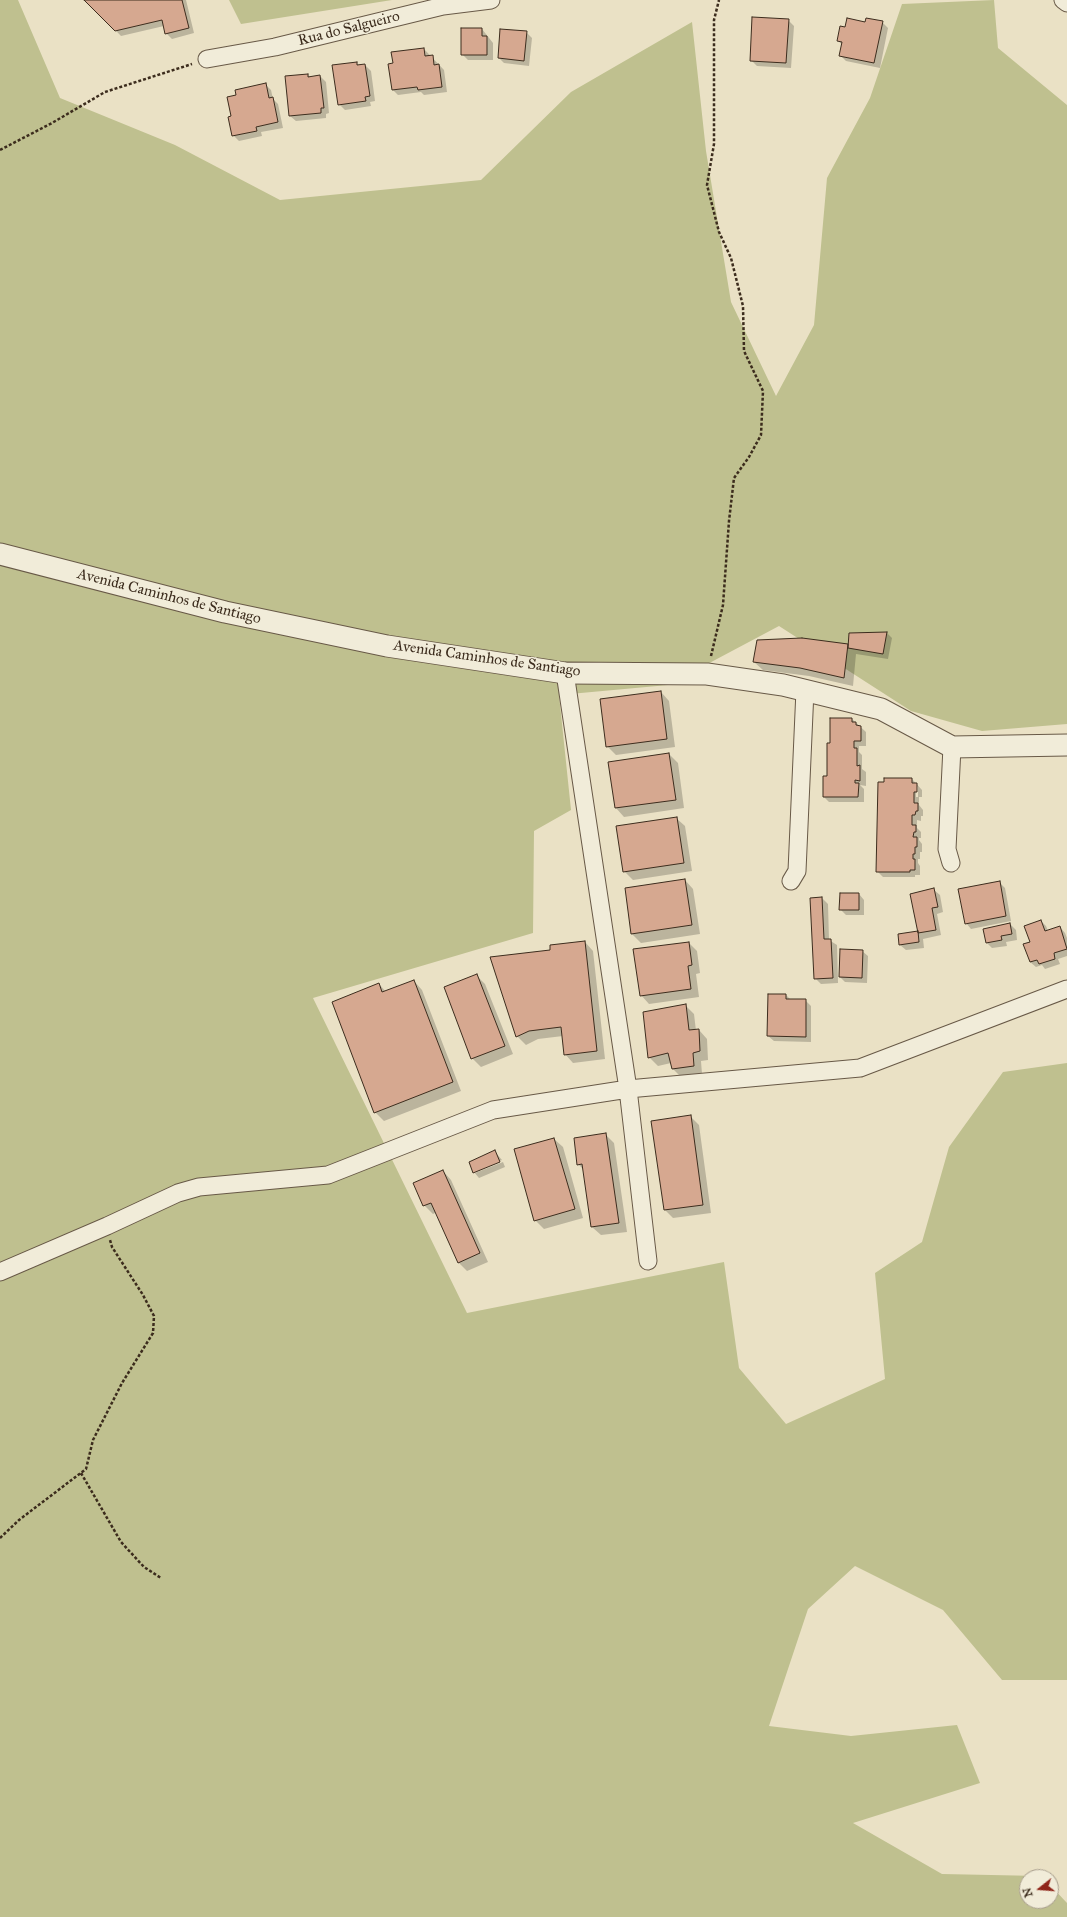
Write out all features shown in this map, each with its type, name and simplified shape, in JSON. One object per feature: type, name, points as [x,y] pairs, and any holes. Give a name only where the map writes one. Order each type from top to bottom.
[{"type":"street","name":"Rua do Salgueiro","points":[[207,59],[275,47],[443,6],[491,0]]},
{"type":"street","points":[[1063,0],[1067,3]]},
{"type":"street","name":"Avenida Caminhos de Santiago","points":[[0,554],[225,612],[387,646],[565,673],[707,674],[783,685],[881,709],[952,747],[1067,745]]},
{"type":"street","points":[[565,673],[628,1089],[648,1261]]},
{"type":"street","points":[[791,881],[797,871],[805,690]]},
{"type":"street","points":[[951,863],[947,849],[952,747]]},
{"type":"street","points":[[0,1272],[185,1191],[199,1187],[328,1175],[493,1110],[628,1089],[860,1068],[1067,990]]},
{"type":"path","points":[[707,674],[723,605],[734,478],[749,457],[761,435],[763,391],[744,351],[743,306],[731,258],[719,232],[707,186],[714,144],[714,20],[719,0]]},
{"type":"path","points":[[0,150],[52,123],[105,92],[207,59]]},
{"type":"path","points":[[0,1538],[19,1520],[86,1469],[93,1440],[122,1383],[153,1332],[154,1316],[143,1295],[112,1248],[107,1226]]},
{"type":"path","points":[[81,1473],[121,1542],[144,1567],[161,1578]]},
{"type":"green space","points":[[0,0],[18,0],[60,98],[175,145],[280,200],[481,180],[571,92],[692,22],[706,151],[731,302],[776,396],[814,325],[827,178],[870,98],[902,4],[994,0],[998,48],[1067,105],[1067,724],[982,731],[911,711],[779,626],[668,685],[559,695],[571,810],[534,831],[533,933],[313,998],[467,1313],[724,1262],[739,1368],[786,1424],[885,1379],[875,1273],[922,1242],[949,1147],[1003,1072],[1067,1063],[1067,1680],[1002,1680],[943,1610],[855,1566],[808,1609],[769,1726],[851,1736],[957,1725],[980,1783],[853,1823],[942,1874],[1019,1876],[1019,1909],[1059,1909],[1059,1894],[1067,1903],[1067,1917],[0,1917]]},
{"type":"green space","points":[[229,0],[392,0],[241,24]]},
{"type":"building","points":[[84,0],[182,0],[189,28],[165,34],[162,20],[115,31]]},
{"type":"building","points":[[752,17],[789,19],[786,63],[750,61]]},
{"type":"building","points":[[847,18],[865,22],[866,18],[883,21],[874,63],[839,56],[842,42],[837,41],[840,26],[845,27]]},
{"type":"building","points":[[461,28],[482,28],[482,36],[487,36],[487,55],[461,55]]},
{"type":"building","points":[[500,29],[527,31],[524,61],[498,58]]},
{"type":"building","points":[[424,48],[425,56],[433,55],[434,65],[439,64],[442,87],[418,90],[417,87],[392,90],[388,64],[393,63],[391,52]]},
{"type":"building","points":[[357,62],[357,65],[365,64],[370,96],[365,97],[366,101],[338,105],[332,65]]},
{"type":"building","points":[[308,74],[308,77],[320,75],[324,108],[321,108],[321,113],[289,116],[285,76]]},
{"type":"building","points":[[266,83],[269,98],[273,97],[278,122],[256,127],[257,131],[232,136],[228,117],[231,116],[227,97],[236,95],[235,90]]},
{"type":"building","points":[[887,632],[883,654],[848,648],[849,633]]},
{"type":"building","points":[[802,638],[848,644],[844,678],[800,668],[753,662],[757,640]]},
{"type":"building","points":[[661,691],[667,739],[606,747],[600,699]]},
{"type":"building","points":[[830,718],[852,718],[852,722],[856,722],[856,725],[861,726],[861,741],[854,741],[854,748],[857,748],[857,766],[860,765],[860,781],[855,780],[855,783],[859,783],[858,797],[823,797],[823,776],[827,776],[827,743],[830,743]]},
{"type":"building","points":[[669,753],[676,800],[615,808],[608,762]]},
{"type":"building","points":[[884,778],[912,778],[912,783],[917,783],[917,792],[914,792],[914,803],[918,803],[918,811],[916,811],[915,815],[912,815],[912,825],[916,825],[916,832],[914,832],[913,837],[917,837],[917,847],[915,847],[915,854],[913,854],[913,859],[915,859],[915,870],[910,870],[910,872],[876,872],[878,782],[884,782]]},
{"type":"building","points":[[677,817],[684,863],[623,872],[616,826]]},
{"type":"building","points":[[685,879],[692,925],[631,934],[625,888]]},
{"type":"building","points":[[1000,881],[1006,916],[965,924],[958,889]]},
{"type":"building","points":[[934,888],[938,907],[932,908],[936,930],[918,933],[910,894]]},
{"type":"building","points":[[840,893],[859,893],[859,910],[839,910]]},
{"type":"building","points":[[822,897],[824,939],[831,939],[833,978],[814,979],[810,898]]},
{"type":"building","points":[[1041,920],[1045,931],[1060,926],[1067,949],[1054,953],[1055,959],[1039,964],[1037,960],[1030,962],[1023,944],[1030,942],[1024,926]]},
{"type":"building","points":[[1010,923],[1012,934],[1001,936],[1002,940],[986,943],[983,929]]},
{"type":"building","points":[[918,931],[919,942],[899,945],[898,934]]},
{"type":"building","points":[[585,941],[597,1051],[564,1055],[561,1027],[529,1031],[516,1037],[490,957],[550,950],[550,945]]},
{"type":"building","points":[[689,942],[692,965],[688,966],[691,989],[640,996],[633,949]]},
{"type":"building","points":[[840,949],[863,950],[862,978],[839,977]]},
{"type":"building","points":[[477,974],[505,1046],[471,1059],[444,987]]},
{"type":"building","points":[[414,980],[453,1082],[374,1113],[332,1002],[379,983],[382,992]]},
{"type":"building","points":[[768,994],[786,994],[786,999],[806,999],[806,1037],[767,1036]]},
{"type":"building","points":[[686,1004],[689,1030],[699,1029],[700,1051],[693,1053],[694,1066],[672,1069],[668,1053],[648,1058],[643,1012]]},
{"type":"building","points":[[691,1115],[703,1205],[664,1210],[651,1121]]},
{"type":"building","points":[[606,1133],[619,1223],[591,1227],[582,1164],[577,1165],[574,1138]]},
{"type":"building","points":[[554,1138],[575,1209],[534,1221],[514,1149]]},
{"type":"building","points":[[495,1150],[500,1162],[473,1173],[469,1162]]},
{"type":"building","points":[[443,1170],[480,1253],[458,1263],[431,1203],[423,1206],[413,1183]]}]
